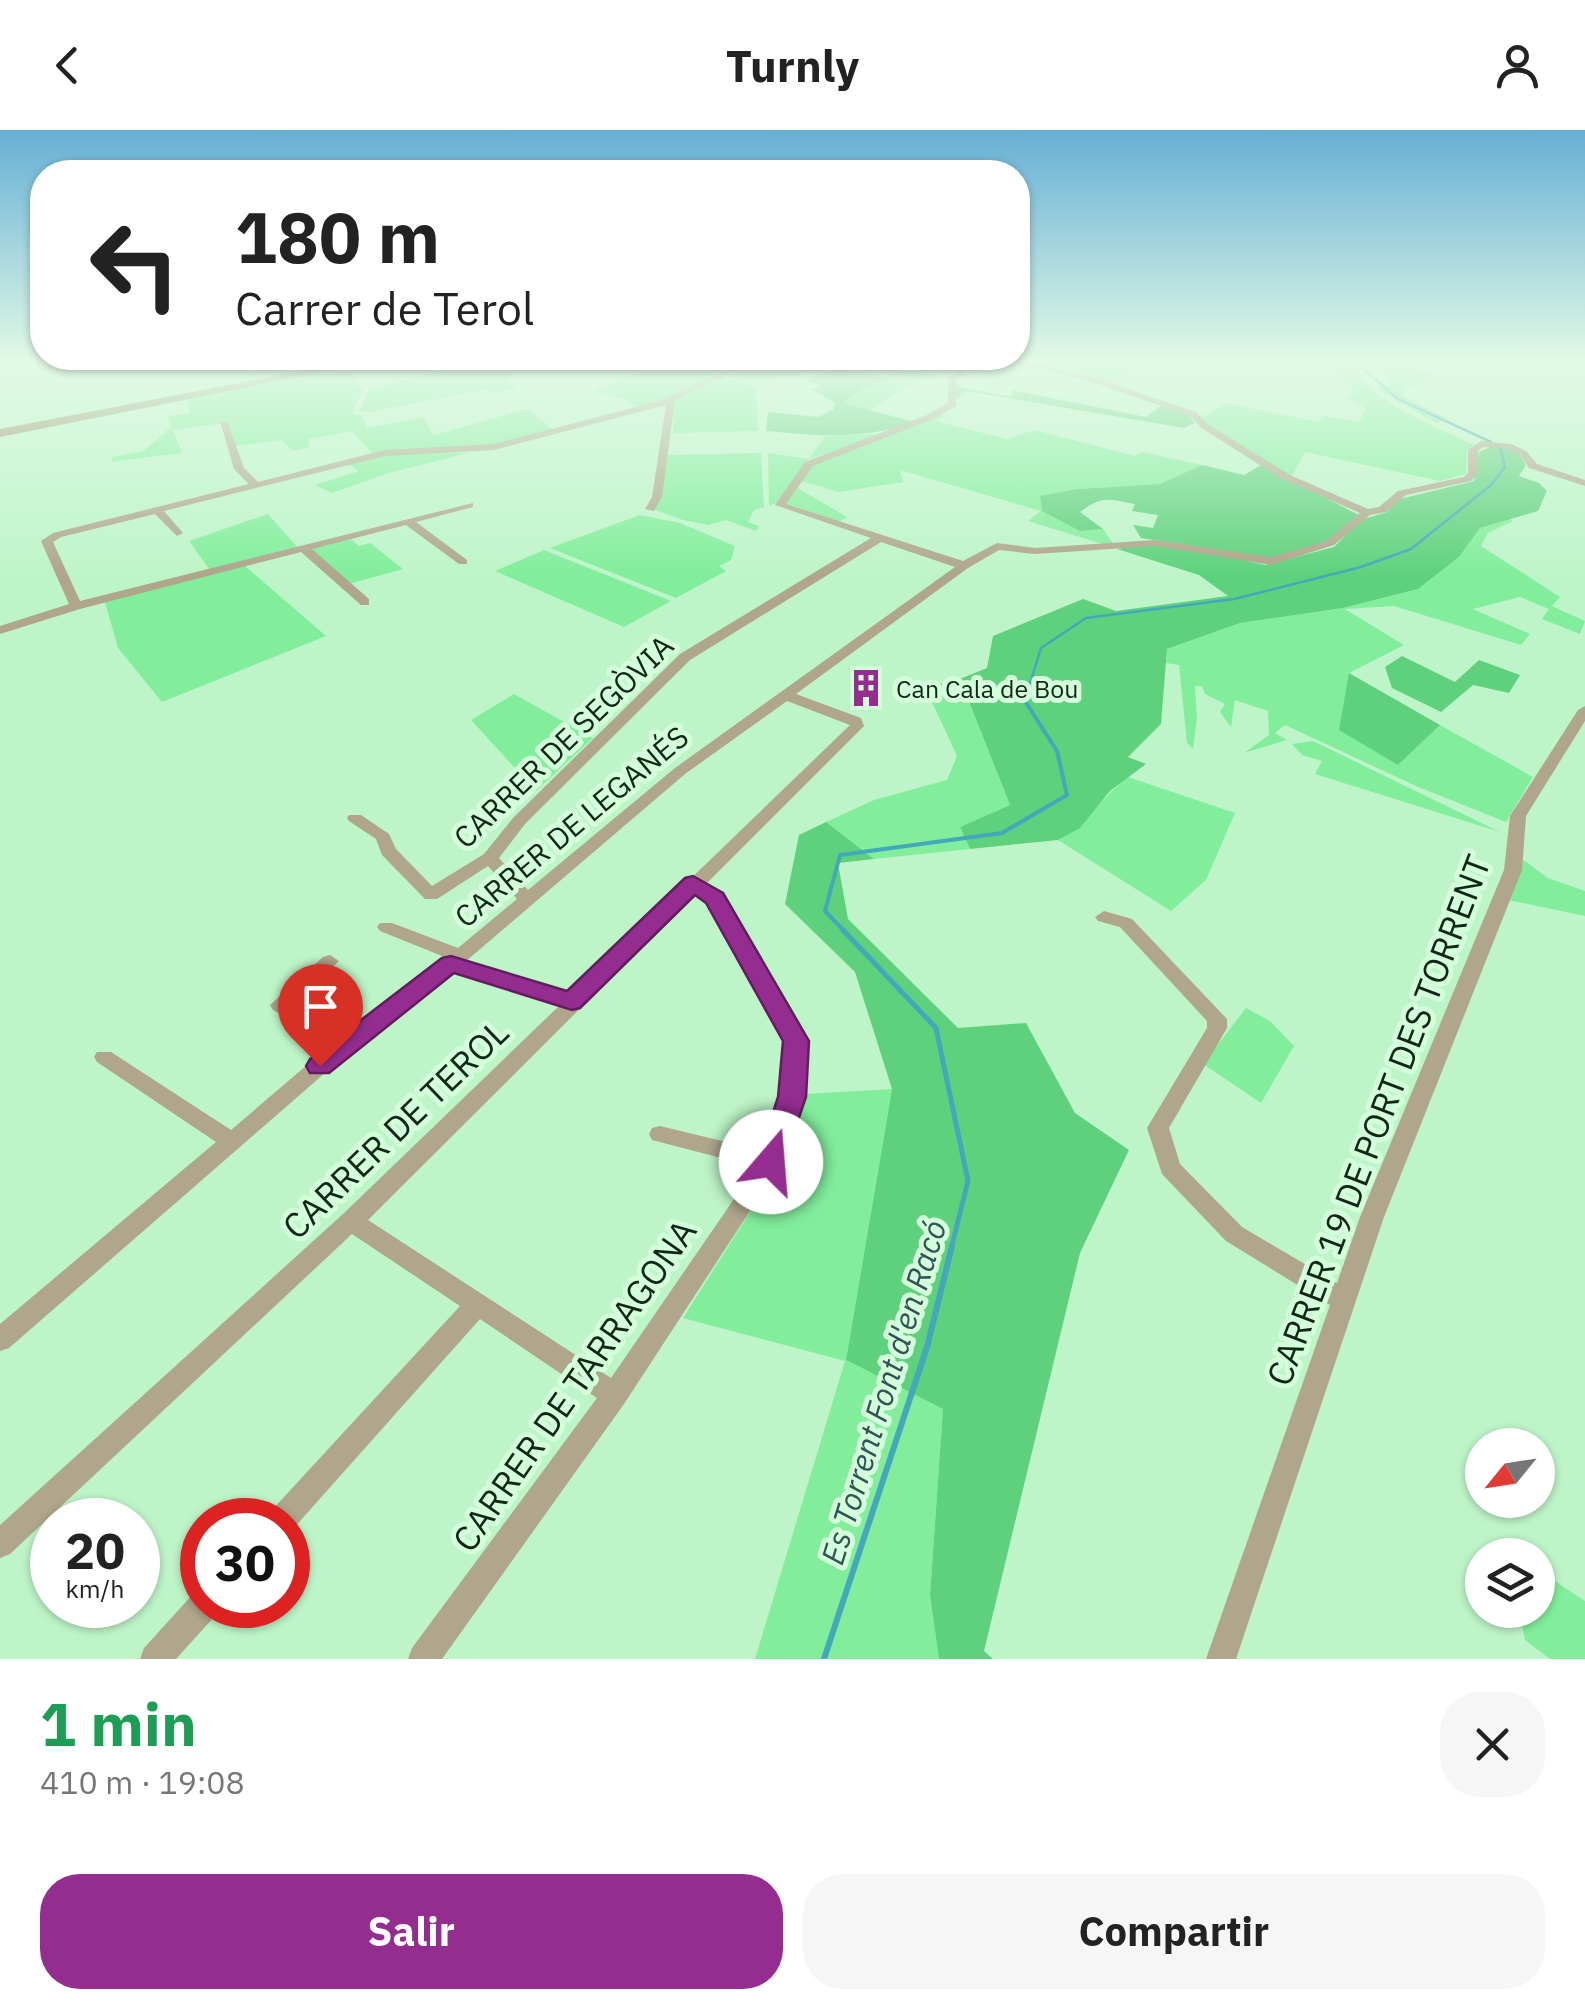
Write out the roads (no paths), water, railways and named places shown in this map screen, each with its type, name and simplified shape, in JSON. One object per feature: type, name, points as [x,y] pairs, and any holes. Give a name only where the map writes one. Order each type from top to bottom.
[{"type":"street","points":[[227,432],[239,469],[256,486]]},
{"type":"street","points":[[76,606],[47,539],[372,456],[403,451],[480,450],[546,432]]},
{"type":"street","points":[[650,509],[657,497],[666,432]]},
{"type":"street","points":[[892,432],[808,464],[780,506],[962,567]]},
{"type":"street","points":[[1215,432],[1286,477],[1367,512]]},
{"type":"street","name":"CARRER DE LEGANÉS","points":[[0,1340],[349,1041],[455,960],[680,772],[962,567],[997,546],[1035,551],[1155,543],[1270,561],[1330,543],[1367,512],[1382,510],[1402,493],[1468,479],[1473,474],[1473,450],[1481,444],[1508,446],[1523,453],[1534,466],[1585,483]]},
{"type":"street","points":[[0,630],[76,606],[469,506]]},
{"type":"street","points":[[158,510],[177,534]]},
{"type":"street","points":[[408,521],[463,562]]},
{"type":"street","name":"CARRER DE SEGÒVIA","points":[[355,818],[384,836],[388,851],[432,895],[490,858],[532,808],[685,657],[880,538]]},
{"type":"street","points":[[304,548],[365,602]]},
{"type":"street","name":"CARRER DE TEROL","points":[[0,1544],[351,1221],[857,726],[856,721],[785,695]]},
{"type":"street","name":"CARRER 19 DE PORT DES TORRENT","points":[[1220,1659],[1372,1217],[1514,870],[1518,816],[1585,710]]},
{"type":"street","points":[[490,858],[528,900]]},
{"type":"street","name":"CARRER DE TARRAGONA","points":[[424,1659],[615,1395],[771,1162],[792,1097],[796,1041],[715,898],[693,883]]},
{"type":"street","points":[[1104,917],[1126,923],[1217,1019],[1217,1028],[1158,1128],[1170,1168],[1234,1234],[1345,1301]]},
{"type":"street","points":[[386,927],[455,960],[572,1002]]},
{"type":"street","points":[[330,961],[280,1006],[349,1041]]},
{"type":"street","points":[[104,1057],[231,1142]]},
{"type":"street","points":[[660,1134],[771,1162]]},
{"type":"street","points":[[351,1221],[615,1395]]},
{"type":"street","points":[[302,1498],[478,1304]]},
{"type":"street","points":[[155,1659],[183,1628]]},
{"type":"waterway","name":"Es Torrent Font d'en Racó","points":[[1470,432],[1491,442]]},
{"type":"waterway","name":"Es Torrent Font d'en Racó","points":[[1028,690],[1041,648],[1086,618],[1234,599],[1361,567],[1411,549],[1491,485],[1505,467],[1500,447]]},
{"type":"waterway","name":"Es Torrent Font d'en Racó","points":[[846,933],[825,911],[840,855],[1002,833],[1067,795],[1057,751],[1025,701],[1029,688]]},
{"type":"waterway","name":"Es Torrent Font d'en Racó","points":[[843,930],[936,1028],[968,1181],[951,1249]]},
{"type":"waterway","name":"Es Torrent Font d'en Racó","points":[[824,1659],[927,1347],[952,1246]]},
{"type":"place","name":"Can Cala de Bou","points":[[866,688]]}]
